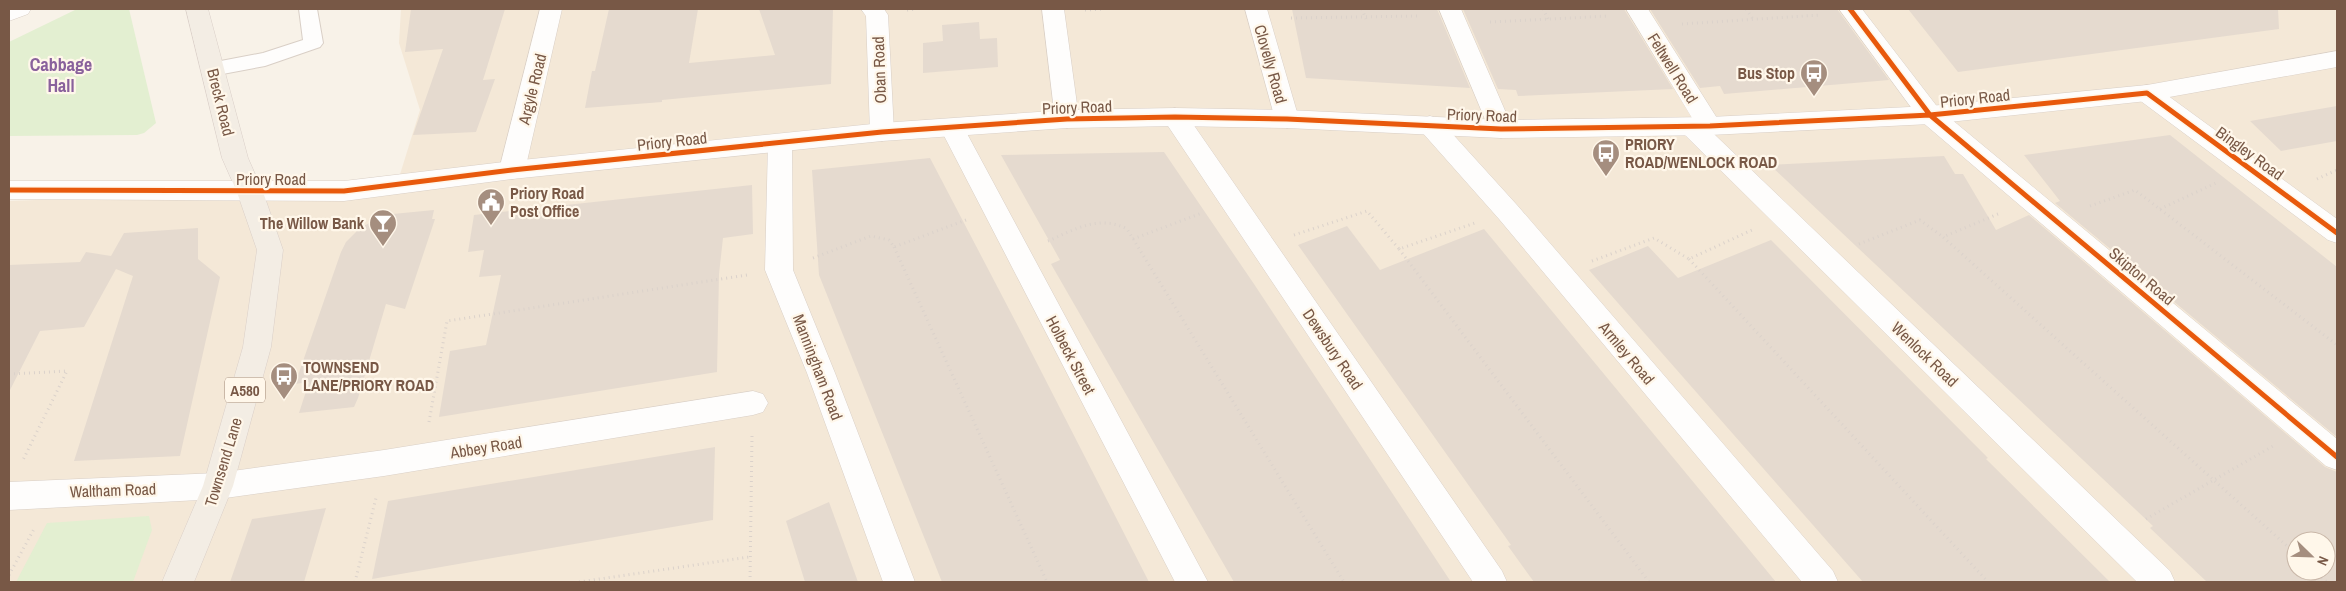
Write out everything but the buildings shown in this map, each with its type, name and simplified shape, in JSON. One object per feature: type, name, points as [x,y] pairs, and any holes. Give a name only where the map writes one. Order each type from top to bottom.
[{"type":"main road","name":"Breck Road","points":[[197,9],[235,158],[250,192]]},
{"type":"main road","name":"Townsend Lane","points":[[178,582],[218,486],[257,346],[270,250],[250,192]]},
{"type":"street","points":[[9,14],[20,9]]},
{"type":"street","name":"Argyle Road","points":[[512,170],[551,9]]},
{"type":"street","name":"Oban Road","points":[[872,9],[876,15],[882,132]]},
{"type":"street","points":[[1053,9],[1067,119]]},
{"type":"street","name":"Clovelly Road","points":[[1256,11],[1287,119]]},
{"type":"street","name":"Skipton Road","points":[[1851,11],[1930,115],[2337,457]]},
{"type":"street","points":[[1453,16],[1501,129]]},
{"type":"street","name":"Feltwell Road","points":[[1642,17],[1700,126]]},
{"type":"street","name":"Priory Road","points":[[9,190],[344,191],[512,170],[882,132],[1067,119],[1175,117],[1287,119],[1501,129],[1700,126],[1930,115],[2148,93],[2337,59]]},
{"type":"street","name":"Bingley Road","points":[[2148,93],[2337,233]]},
{"type":"street","name":"Dewsbury Road","points":[[1175,117],[1491,582]]},
{"type":"street","name":"Armley Road","points":[[1430,125],[1508,212],[1822,582]]},
{"type":"street","name":"Wenlock Road","points":[[1700,126],[1826,257],[2159,582]]},
{"type":"street","name":"Holbeck Street","points":[[952,128],[1192,582]]},
{"type":"street","name":"Manningham Road","points":[[780,143],[779,270],[821,373],[899,582]]},
{"type":"street","name":"Abbey Road","points":[[218,486],[384,463],[753,404]]},
{"type":"street","name":"Waltham Road","points":[[13,482],[53,493],[218,486]]},
{"type":"lane","points":[[212,69],[265,59],[313,43],[308,9]]},
{"type":"path","points":[[1362,9],[1366,18]]},
{"type":"path","points":[[1543,9],[1548,19]]},
{"type":"path","points":[[1746,9],[1753,20]]},
{"type":"path","points":[[1256,11],[1287,18],[1453,16],[1548,19],[1625,14],[1642,17],[1753,20],[1851,11]]},
{"type":"path","points":[[2160,209],[2249,168]]},
{"type":"path","points":[[2054,219],[2135,190],[2337,345]]},
{"type":"path","points":[[1944,237],[2031,199]]},
{"type":"path","points":[[1134,239],[1233,201]]},
{"type":"path","points":[[894,247],[995,210]]},
{"type":"path","points":[[1262,245],[1367,211],[1399,249],[1649,582]]},
{"type":"path","points":[[1399,249],[1508,212]]},
{"type":"path","points":[[1689,259],[1785,216]]},
{"type":"path","points":[[1826,257],[1920,220],[1944,237],[2286,545]]},
{"type":"path","points":[[1018,253],[1100,221],[1119,223],[1127,229],[1344,582]]},
{"type":"path","points":[[423,457],[447,321],[779,270],[872,236],[889,240],[894,247],[1047,582]]},
{"type":"path","points":[[1559,272],[1654,238],[1689,259],[1988,582]]},
{"type":"path","points":[[9,374],[67,371],[13,482]]},
{"type":"path","points":[[750,582],[753,404]]},
{"type":"path","points":[[2113,538],[2304,428]]},
{"type":"path","points":[[355,582],[384,463]]},
{"type":"path","points":[[9,575],[53,493]]},
{"type":"path","points":[[579,582],[749,556]]},
{"type":"shaded area","points":[[401,9],[2337,9],[2337,582],[9,582],[9,201],[250,192],[397,184],[420,110],[399,43]]},
{"type":"green space","points":[[77,9],[129,9],[156,123],[144,133],[137,135],[9,136],[9,42]]},
{"type":"green space","points":[[149,516],[152,530],[133,582],[16,582],[47,523]]},
{"type":"cycle path","points":[[1850,9],[1930,115],[2337,457]]},
{"type":"cycle path","points":[[9,190],[344,191],[512,170],[882,132],[1067,119],[1175,117],[1287,119],[1501,129],[1710,126],[1930,115],[2147,93],[2337,233]]},
{"type":"place","name":"Bus Stop","points":[[1814,97]]},
{"type":"place","name":"PRIORY ROAD/WENLOCK ROAD","points":[[1606,177]]},
{"type":"place","name":"Priory Road Post Office","points":[[491,226]]},
{"type":"place","name":"The Willow Bank","points":[[383,247]]},
{"type":"place","name":"TOWNSEND LANE/PRIORY ROAD","points":[[284,400]]},
{"type":"district","name":"Cabbage Hall","points":[[61,74]]}]
